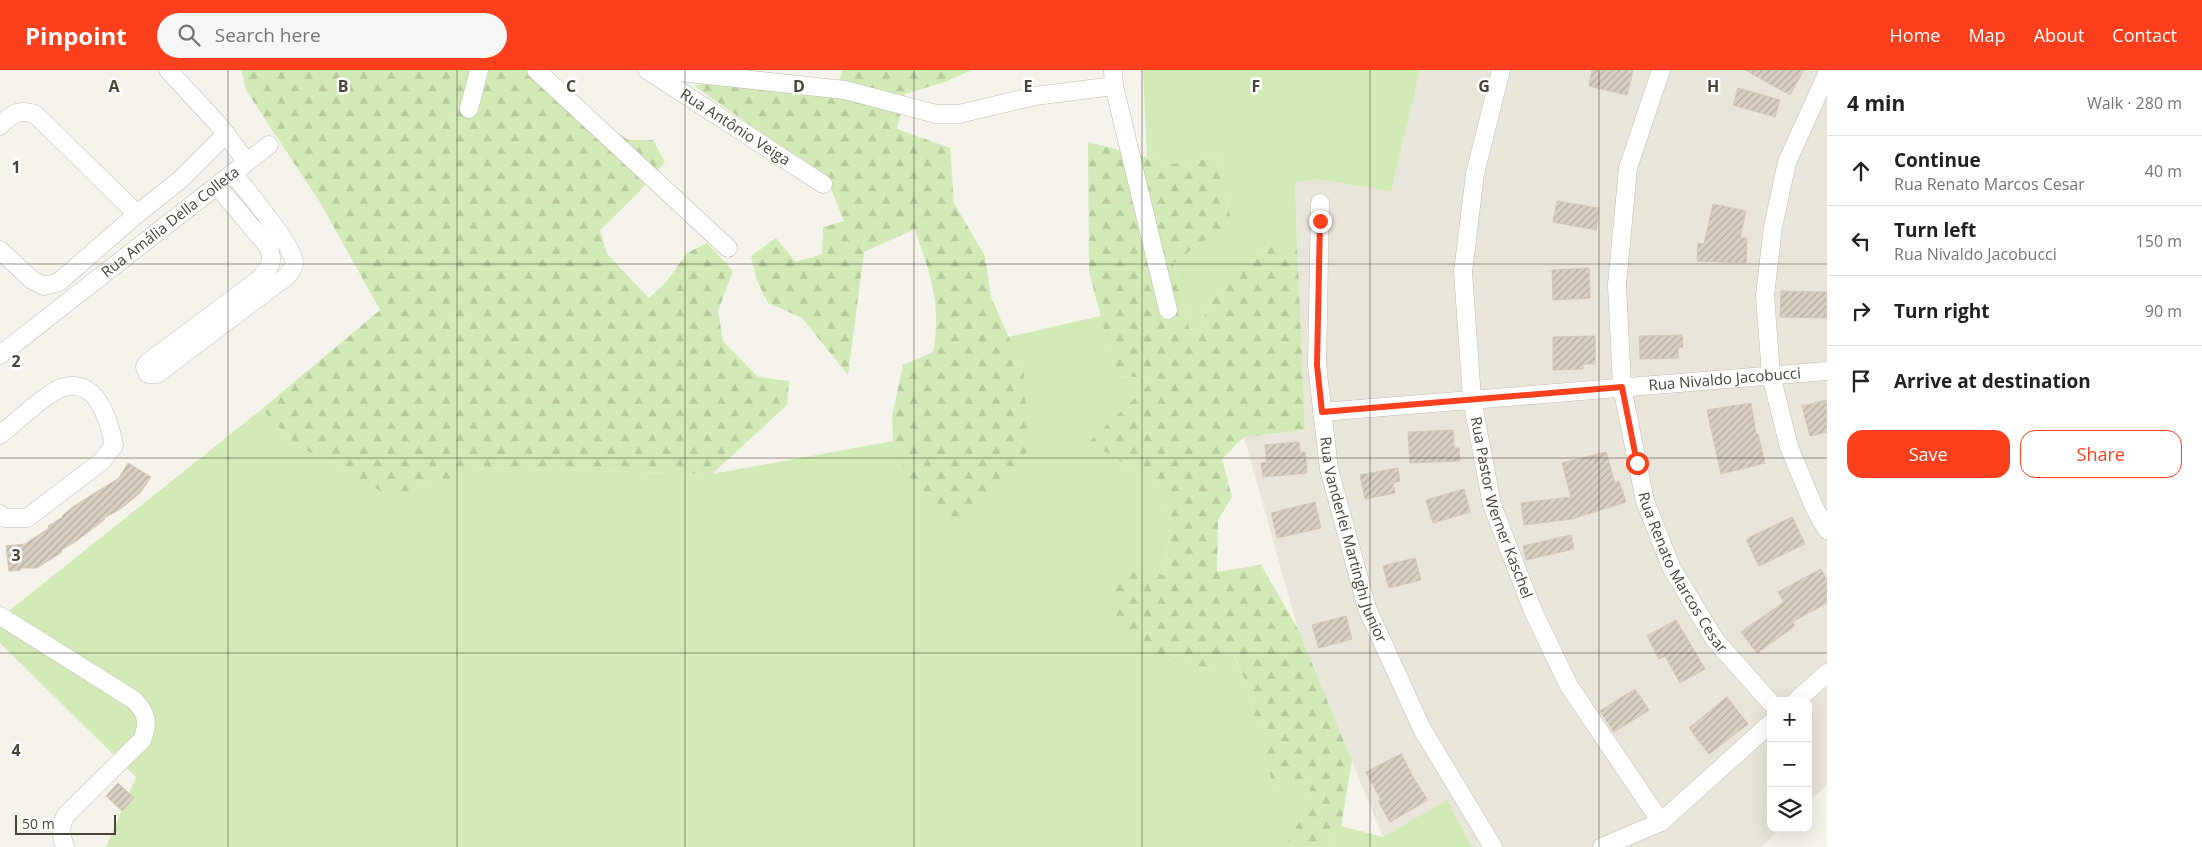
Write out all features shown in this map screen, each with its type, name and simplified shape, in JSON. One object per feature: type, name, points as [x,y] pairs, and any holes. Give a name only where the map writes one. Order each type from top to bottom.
[{"type":"street","name":"Rua Amália Della Colleta","points":[[0,355],[239,168],[244,157],[226,134],[168,70]]},
{"type":"street","points":[[469,110],[479,70]]},
{"type":"street","points":[[536,70],[728,248]]},
{"type":"street","name":"Rua Antônio Veiga","points":[[647,70],[822,184]]},
{"type":"street","points":[[661,70],[845,90],[936,114],[959,114],[1114,78],[1168,310]]},
{"type":"street","name":"Rua Pastor Werner Kaschel","points":[[1501,70],[1475,174],[1463,272],[1472,399],[1492,505],[1533,611],[1569,686],[1661,822]]},
{"type":"street","name":"Rua Renato Marcos Cesar","points":[[1661,70],[1628,168],[1617,285],[1622,387],[1645,500],[1672,569],[1715,640],[1767,698]]},
{"type":"street","points":[[1827,74],[1787,162],[1773,227],[1765,295],[1771,375],[1789,447],[1815,509],[1827,530]]},
{"type":"street","points":[[0,126],[10,116],[23,111],[35,114],[137,214]]},
{"type":"street","points":[[0,250],[32,280],[44,286],[59,282],[137,214],[180,180],[226,134]]},
{"type":"street","points":[[218,186],[267,245],[272,254],[272,262],[269,269],[257,281],[147,363],[145,367],[148,374],[157,374],[287,276],[292,270],[294,263],[286,244],[239,168],[269,145]]},
{"type":"street","name":"Rua Vanderlei Martinghi Junior","points":[[1320,203],[1317,365],[1329,469],[1367,608],[1422,729],[1493,847]]},
{"type":"street","name":"Rua Nivaldo Jacobucci","points":[[1322,412],[1827,371]]},
{"type":"street","points":[[0,435],[51,394],[61,388],[71,386],[83,388],[94,395],[109,420],[114,445],[102,462],[27,518],[5,518],[0,514]]},
{"type":"street","points":[[0,616],[134,700],[142,708],[147,719],[142,740],[66,815],[61,823],[61,833],[65,847]]},
{"type":"street","points":[[1800,697],[1827,673]]},
{"type":"street","points":[[1602,847],[1661,822],[1767,727]]},
{"type":"shaded area","points":[[1420,70],[1827,70],[1827,785],[1812,799],[1812,697],[1767,697],[1767,832],[1777,832],[1761,847],[1472,847],[1447,800],[1383,837],[1298,629],[1244,437],[1305,430],[1295,181],[1320,179],[1391,192]]},
{"type":"green space","points":[[241,70],[533,70],[628,140],[653,140],[665,162],[637,194],[600,230],[607,254],[649,298],[668,280],[687,253],[707,243],[733,271],[718,311],[723,341],[758,377],[789,381],[787,405],[712,474],[484,468],[391,497],[295,444],[262,409],[380,310],[321,204],[246,90]]},
{"type":"green space","points":[[843,70],[972,70],[945,82],[905,94],[897,129],[950,148],[954,203],[985,256],[991,297],[1024,372],[1028,450],[1005,483],[964,526],[910,482],[893,441],[892,416],[903,365],[933,352],[935,335],[936,319],[933,289],[915,229],[864,252],[848,375],[802,318],[768,303],[757,281],[751,256],[776,238],[796,262],[822,254],[823,227],[844,221],[826,177],[694,86],[759,71],[839,81]]},
{"type":"green space","points":[[1143,70],[1420,70],[1391,192],[1320,179],[1295,182],[1297,239],[1246,255],[1207,308],[1194,348],[1173,262],[1231,222],[1221,157],[1173,164],[1147,157]]},
{"type":"green space","points":[[1088,142],[1173,164],[1221,157],[1231,222],[1173,263],[1194,347],[1207,308],[1246,255],[1297,239],[1305,430],[1244,437],[1222,459],[1232,497],[1218,520],[1217,572],[1261,565],[1298,629],[1352,761],[1341,826],[1329,847],[1284,847],[1312,801],[1308,780],[1273,787],[1245,680],[1234,654],[1212,671],[1183,661],[1151,658],[1121,627],[1108,590],[1129,567],[1164,575],[1170,532],[1165,496],[1129,467],[1089,442],[1156,378],[1116,376],[1089,271]]},
{"type":"green space","points":[[1101,316],[1116,376],[1156,378],[1090,442],[1129,467],[1165,496],[1170,532],[1152,658],[1183,661],[1212,671],[1233,653],[1245,680],[1273,787],[1308,779],[1312,801],[1284,847],[106,847],[136,777],[0,643],[0,618],[262,409],[295,444],[391,497],[484,468],[712,474],[893,441],[910,482],[1024,372],[1008,337]]},
{"type":"green space","points":[[1447,800],[1472,847],[1329,847],[1341,826],[1383,837]]},
{"type":"building","points":[[1592,70],[1633,70],[1627,95],[1589,86]]},
{"type":"building","points":[[1745,70],[1804,70],[1790,95]]},
{"type":"building","points":[[1738,88],[1780,100],[1775,117],[1733,105]]},
{"type":"building","points":[[1557,201],[1599,208],[1596,230],[1553,222]]},
{"type":"building","points":[[1713,204],[1746,211],[1740,238],[1747,238],[1746,263],[1697,261],[1698,243],[1704,244]]},
{"type":"building","points":[[1589,268],[1590,298],[1553,300],[1552,270]]},
{"type":"building","points":[[1781,291],[1827,292],[1827,318],[1780,317]]},
{"type":"building","points":[[1682,335],[1683,347],[1678,348],[1678,358],[1640,359],[1639,336]]},
{"type":"building","points":[[1595,336],[1595,364],[1583,364],[1583,369],[1553,370],[1553,337]]},
{"type":"building","points":[[1827,400],[1827,432],[1810,436],[1802,406]]},
{"type":"building","points":[[1751,403],[1756,434],[1758,434],[1765,463],[1721,474],[1707,410]]},
{"type":"building","points":[[1453,430],[1454,448],[1459,448],[1460,461],[1410,463],[1408,432]]},
{"type":"building","points":[[1299,442],[1300,452],[1305,452],[1307,473],[1263,477],[1261,463],[1267,462],[1265,445]]},
{"type":"building","points":[[1606,452],[1615,483],[1619,481],[1626,502],[1572,519],[1524,525],[1521,503],[1571,497],[1562,463]]},
{"type":"building","points":[[128,463],[151,477],[140,493],[119,510],[104,518],[75,542],[61,550],[62,552],[37,568],[21,568],[21,570],[9,571],[6,546],[25,544],[49,528],[48,526],[63,517],[74,506],[119,478]]},
{"type":"building","points":[[1398,468],[1400,481],[1393,483],[1395,493],[1365,499],[1360,475]]},
{"type":"building","points":[[1464,489],[1470,512],[1433,523],[1426,500]]},
{"type":"building","points":[[1315,502],[1321,528],[1277,538],[1271,513]]},
{"type":"building","points":[[1792,517],[1805,544],[1759,566],[1746,539]]},
{"type":"building","points":[[1571,535],[1574,549],[1526,560],[1523,546]]},
{"type":"building","points":[[1415,558],[1421,580],[1389,588],[1383,566]]},
{"type":"building","points":[[1821,569],[1827,580],[1827,603],[1792,622],[1795,626],[1757,653],[1741,632],[1784,602],[1778,592]]},
{"type":"building","points":[[1346,616],[1352,639],[1319,648],[1312,625]]},
{"type":"building","points":[[1676,620],[1705,669],[1680,683],[1665,656],[1659,659],[1647,636]]},
{"type":"building","points":[[1635,689],[1649,710],[1614,732],[1600,711]]},
{"type":"building","points":[[1727,697],[1748,724],[1709,754],[1689,728]]},
{"type":"building","points":[[1401,754],[1428,800],[1390,822],[1378,801],[1381,800],[1366,772]]},
{"type":"building","points":[[118,783],[134,798],[122,811],[106,796]]},
{"type":"route","points":[[1320,221],[1317,365],[1322,412],[1622,387],[1637,463]]}]
